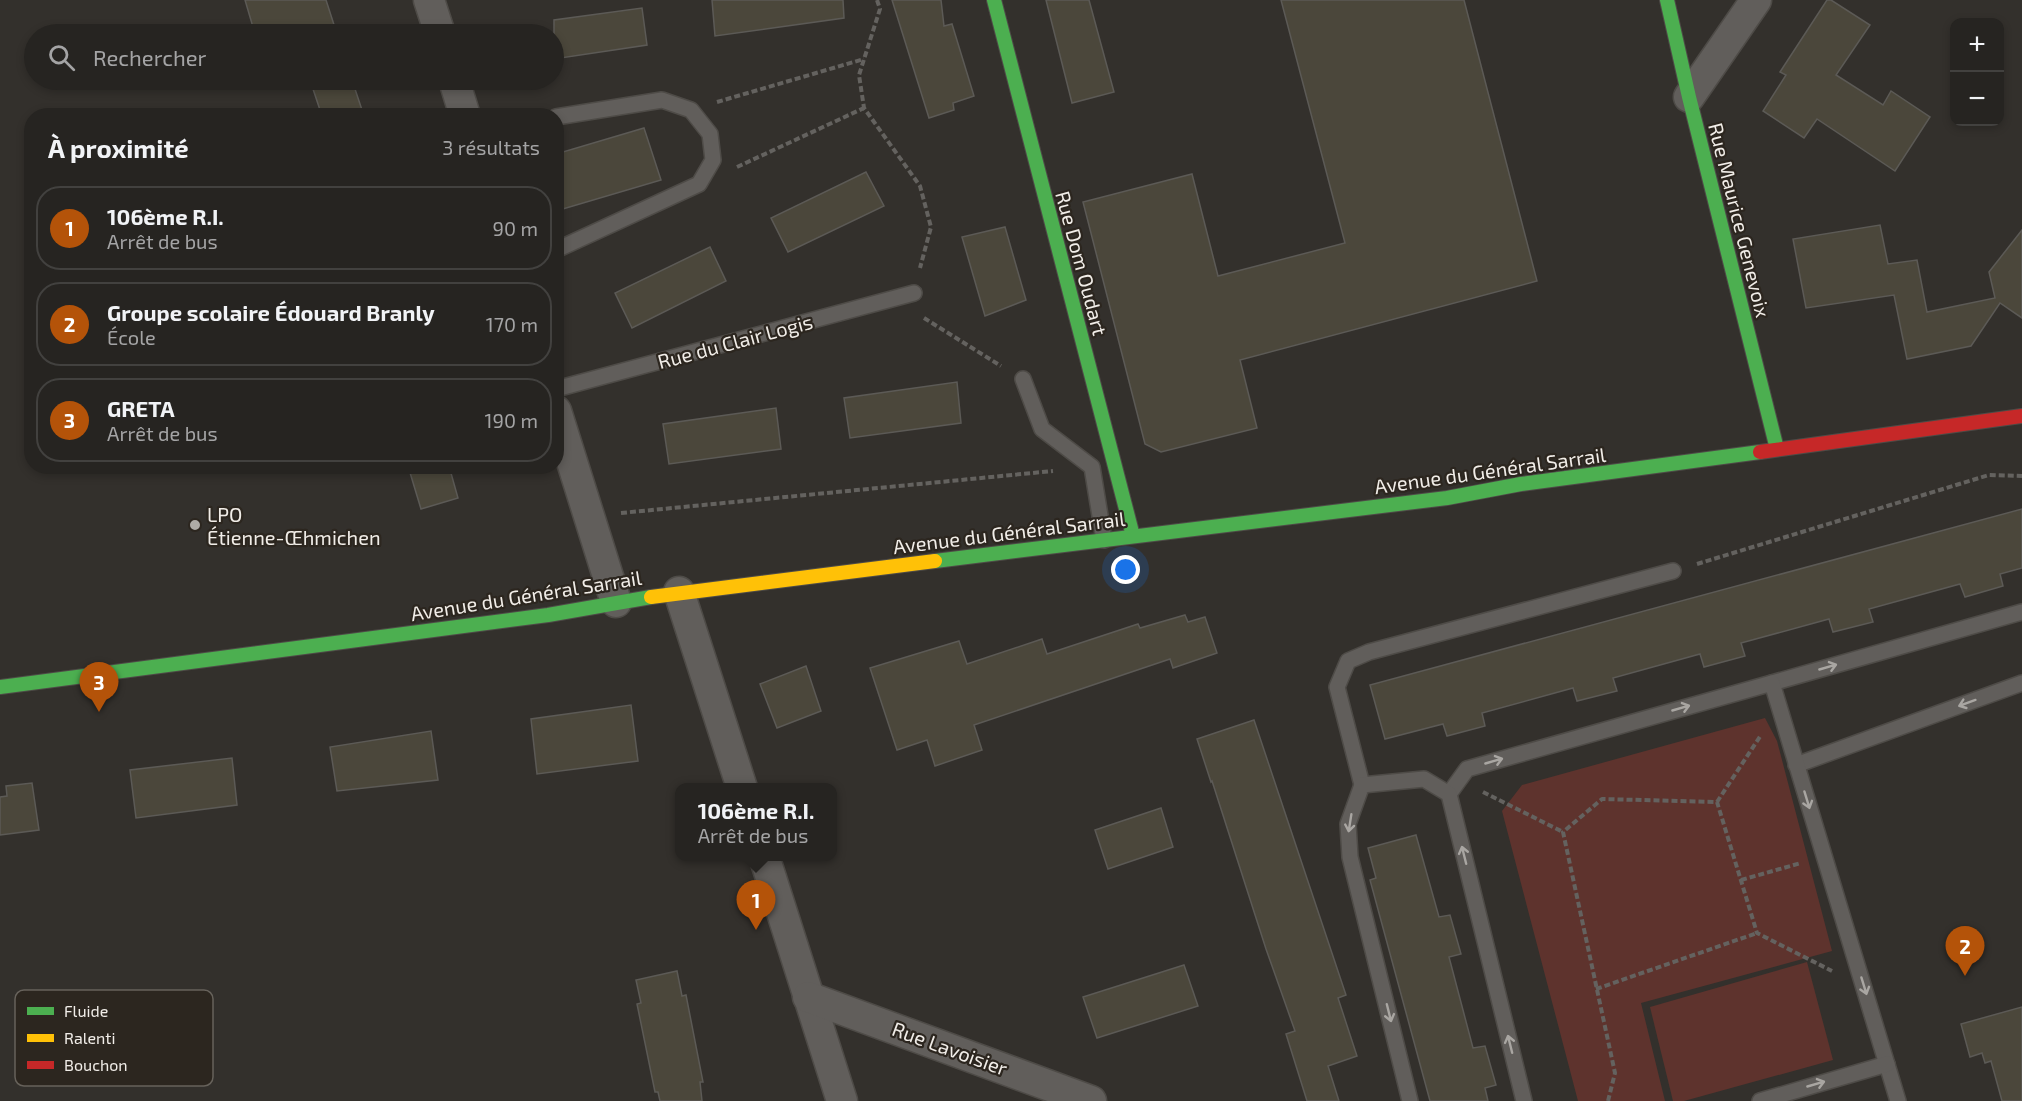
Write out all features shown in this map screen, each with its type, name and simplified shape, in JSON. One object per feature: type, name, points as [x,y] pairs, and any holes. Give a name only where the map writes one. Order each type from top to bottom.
[{"type":"main road","name":"Rue Dom Oudart","points":[[994,0],[1133,536]]},
{"type":"main road","name":"Rue Maurice Genevoix","points":[[1667,0],[1777,449]]},
{"type":"main road","name":"Avenue du Général Sarrail","points":[[0,687],[548,615],[679,592],[1447,498],[1521,484],[2022,416]]},
{"type":"street","points":[[1689,97],[1756,0]]},
{"type":"street","points":[[434,1],[438,24]]},
{"type":"street","points":[[457,90],[463,108]]},
{"type":"street","points":[[564,436],[616,602]]},
{"type":"street","points":[[679,592],[740,783]]},
{"type":"street","points":[[766,861],[842,1101]]},
{"type":"street","name":"Rue Lavoisier","points":[[808,997],[1091,1101]]},
{"type":"lane","points":[[564,116],[662,100],[691,110],[710,134],[713,160],[699,184],[564,246]]},
{"type":"lane","name":"Rue du Clair Logis","points":[[564,387],[914,293]]},
{"type":"lane","points":[[1023,379],[1042,429],[1092,467],[1104,540]]},
{"type":"lane","points":[[1410,1101],[1350,857],[1348,824],[1362,785],[1337,687],[1348,661],[1380,649],[1673,571]]},
{"type":"lane","points":[[1449,794],[1467,769],[2022,612]]},
{"type":"lane","points":[[1772,683],[1898,1101]]},
{"type":"lane","points":[[1797,765],[2022,683]]},
{"type":"lane","points":[[1362,785],[1424,779],[1449,794],[1524,1101]]},
{"type":"lane","points":[[1760,1101],[1887,1064]]},
{"type":"path","points":[[877,0],[880,9],[859,75],[864,108],[920,186],[931,227],[914,293],[925,320],[1023,379]]},
{"type":"path","points":[[691,110],[864,59]]},
{"type":"path","points":[[699,184],[864,108]]},
{"type":"path","points":[[589,516],[1092,467]]},
{"type":"path","points":[[1673,571],[1989,475],[2022,476]]},
{"type":"path","points":[[1717,802],[1779,708]]},
{"type":"path","points":[[1459,780],[1563,832]]},
{"type":"path","points":[[1563,832],[1602,799],[1717,802]]},
{"type":"path","points":[[1717,802],[1757,933],[1864,988]]},
{"type":"path","points":[[1563,832],[1615,1073],[1608,1101]]},
{"type":"path","points":[[1741,880],[1824,856]]},
{"type":"path","points":[[1596,989],[1757,933]]},
{"type":"shaded area","points":[[1765,718],[1777,741],[1832,951],[1641,1003],[1665,1101],[1578,1101],[1502,811],[1522,785]]},
{"type":"shaded area","points":[[1807,962],[1833,1060],[1684,1101],[1673,1101],[1650,1007]]},
{"type":"building","points":[[245,0],[326,0],[334,24],[252,24]]},
{"type":"building","points":[[712,0],[843,0],[844,18],[715,36]]},
{"type":"building","points":[[892,0],[941,0],[944,26],[952,24],[974,96],[953,103],[954,110],[929,118]]},
{"type":"building","points":[[1046,0],[1089,0],[1114,92],[1072,103]]},
{"type":"building","points":[[1281,0],[1464,0],[1537,281],[1240,360],[1257,428],[1161,452],[1145,444],[1083,202],[1192,174],[1218,276],[1345,243]]},
{"type":"building","points":[[1827,0],[1831,0],[1870,25],[1836,75],[1883,105],[1891,91],[1930,117],[1895,171],[1817,119],[1804,138],[1763,111],[1786,75],[1780,72]]},
{"type":"building","points":[[642,8],[647,45],[564,57],[564,24],[554,24],[554,20]]},
{"type":"building","points":[[313,90],[355,90],[361,108],[319,108]]},
{"type":"building","points":[[644,128],[661,180],[564,209],[564,152]]},
{"type":"building","points":[[866,172],[884,206],[788,252],[771,218]]},
{"type":"building","points":[[1880,225],[1888,264],[1917,260],[1927,312],[1995,298],[1989,272],[2022,230],[2022,318],[2000,303],[1971,346],[1907,359],[1894,295],[1806,308],[1793,239]]},
{"type":"building","points":[[1005,227],[1026,300],[985,316],[962,237]]},
{"type":"building","points":[[710,247],[726,281],[632,328],[615,293]]},
{"type":"building","points":[[957,382],[961,423],[850,438],[844,398]]},
{"type":"building","points":[[776,408],[781,449],[669,464],[663,424]]},
{"type":"building","points":[[410,474],[451,474],[458,498],[421,509]]},
{"type":"building","points":[[2022,509],[2022,568],[2000,574],[2003,586],[1965,597],[1960,584],[1869,609],[1873,622],[1833,632],[1829,619],[1741,643],[1745,656],[1704,667],[1700,654],[1613,678],[1617,691],[1577,701],[1573,688],[1482,713],[1485,726],[1447,736],[1443,724],[1385,739],[1370,685]]},
{"type":"building","points":[[1185,615],[1188,622],[1205,617],[1217,653],[1173,668],[1170,659],[974,725],[982,750],[935,766],[927,740],[897,750],[870,668],[959,641],[967,664],[1042,639],[1047,654],[1138,624],[1140,628]]},
{"type":"building","points":[[806,666],[821,711],[777,728],[760,684]]},
{"type":"building","points":[[631,705],[638,761],[537,774],[531,719]]},
{"type":"building","points":[[1254,720],[1346,995],[1338,998],[1357,1056],[1328,1066],[1339,1101],[1307,1101],[1286,1034],[1295,1031],[1197,739]]},
{"type":"building","points":[[431,731],[438,780],[337,791],[330,747]]},
{"type":"building","points":[[232,758],[237,805],[136,818],[130,770]]},
{"type":"building","points":[[32,783],[39,830],[0,835],[0,797],[7,796],[6,786]]},
{"type":"building","points":[[1161,808],[1173,847],[1108,869],[1095,830]]},
{"type":"building","points":[[1416,835],[1439,917],[1450,915],[1461,954],[1449,957],[1473,1048],[1485,1046],[1496,1085],[1485,1088],[1488,1101],[1430,1101],[1370,880],[1376,878],[1368,848]]},
{"type":"building","points":[[1184,965],[1198,1006],[1097,1038],[1083,997]]},
{"type":"building","points":[[677,971],[682,996],[686,995],[703,1082],[700,1082],[702,1101],[660,1101],[658,1092],[655,1092],[637,1004],[641,1003],[636,980]]},
{"type":"building","points":[[2022,1007],[2022,1101],[2002,1101],[1991,1061],[1985,1063],[1982,1053],[1970,1057],[1961,1024]]},
{"type":"traffic: fast","points":[[994,0],[1133,536]]},
{"type":"traffic: fast","points":[[1667,0],[1777,449]]},
{"type":"traffic: fast","points":[[935,561],[1447,498],[1521,484],[1760,452]]},
{"type":"traffic: fast","points":[[0,687],[548,615],[651,597]]},
{"type":"traffic: slow","points":[[651,597],[935,561]]},
{"type":"traffic: jam","points":[[1760,452],[2022,416]]},
{"type":"place","name":"LPO Étienne-Œhmichen","points":[[195,525]]},
{"type":"place","name":"GRETA","points":[[99,712]]},
{"type":"place","name":"106ème R.I.","points":[[756,930]]},
{"type":"place","name":"Groupe scolaire Édouard Branly","points":[[1965,976]]}]
